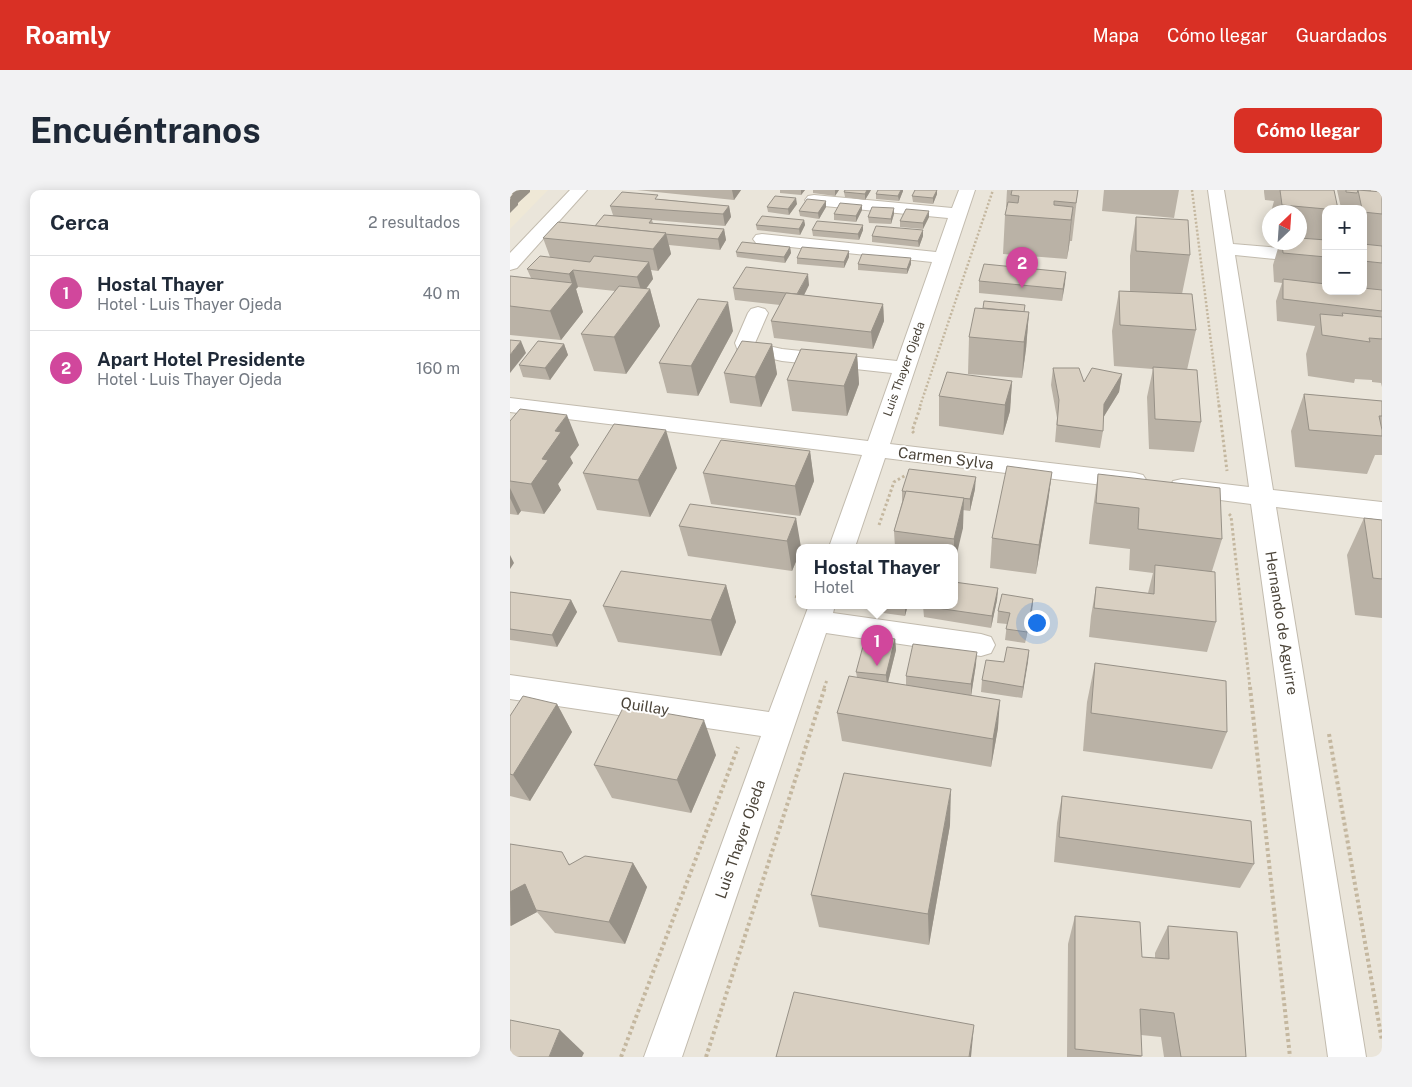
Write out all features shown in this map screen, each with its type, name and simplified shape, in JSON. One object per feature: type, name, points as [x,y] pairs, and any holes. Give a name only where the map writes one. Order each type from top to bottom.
[{"type":"street","points":[[510,264],[579,190]]},
{"type":"street","name":"Luis Thayer Ojeda","points":[[843,544],[967,190]]},
{"type":"street","name":"Hernando de Aguirre","points":[[1216,190],[1347,1057]]},
{"type":"street","points":[[814,200],[959,214]]},
{"type":"street","points":[[762,239],[944,258]]},
{"type":"street","points":[[1225,249],[1322,258]]},
{"type":"street","points":[[758,313],[745,347],[782,356],[905,368]]},
{"type":"street","name":"Carmen Sylva","points":[[510,405],[1382,511]]},
{"type":"street","name":"Luis Thayer Ojeda","points":[[663,1057],[819,613],[981,645]]},
{"type":"street","name":"Quillay","points":[[510,687],[779,726]]},
{"type":"path","points":[[916,436],[912,431],[993,190]]},
{"type":"path","points":[[1192,190],[1228,471],[1222,474]]},
{"type":"path","points":[[878,529],[894,482],[910,472]]},
{"type":"path","points":[[1225,512],[1231,516],[1290,1057]]},
{"type":"path","points":[[706,1057],[830,672]]},
{"type":"path","points":[[1328,727],[1382,1041]]},
{"type":"path","points":[[621,1057],[742,738]]},
{"type":"shaded area","points":[[510,190],[1382,190],[1382,1057],[510,1057]]},
{"type":"shaded area","points":[[510,190],[548,190],[510,229]]},
{"type":"building","points":[[510,190],[516,190],[510,198]]},
{"type":"building","points":[[845,190],[867,190],[865,194],[844,192]]},
{"type":"building","points":[[878,190],[901,190],[898,196],[876,194]]},
{"type":"building","points":[[915,190],[937,190],[933,198],[912,196]]},
{"type":"building","points":[[1012,190],[1078,190],[1076,203],[1054,201],[1054,205],[1073,207],[1071,220],[1005,215],[1008,202],[1018,203],[1019,196],[1011,195]]},
{"type":"building","points":[[1280,190],[1334,190],[1337,205],[1322,205],[1322,209],[1307,207],[1307,205],[1282,205]]},
{"type":"building","points":[[1346,190],[1358,190],[1357,193],[1346,192]]},
{"type":"building","points":[[1358,190],[1382,192],[1382,214],[1367,212],[1367,205],[1361,205]]},
{"type":"building","points":[[622,192],[658,195],[655,199],[729,206],[723,214],[610,206]]},
{"type":"building","points":[[775,196],[796,198],[788,209],[767,207]]},
{"type":"building","points":[[807,199],[826,201],[818,213],[799,211]]},
{"type":"building","points":[[840,203],[862,205],[856,216],[834,214]]},
{"type":"building","points":[[872,207],[894,208],[891,219],[868,217]]},
{"type":"building","points":[[906,209],[929,211],[923,223],[900,221]]},
{"type":"building","points":[[604,215],[652,219],[649,223],[724,229],[718,239],[595,226]]},
{"type":"building","points":[[762,216],[804,220],[799,229],[756,225]]},
{"type":"building","points":[[1136,217],[1188,220],[1190,255],[1136,251]]},
{"type":"building","points":[[817,221],[863,225],[858,234],[812,230]]},
{"type":"building","points":[[558,222],[666,233],[653,249],[543,238]]},
{"type":"building","points":[[876,226],[923,230],[918,241],[872,236]]},
{"type":"building","points":[[1307,239],[1322,240],[1322,257],[1283,253],[1283,250],[1307,250]]},
{"type":"building","points":[[742,242],[790,247],[784,257],[736,252]]},
{"type":"building","points":[[1367,244],[1382,246],[1382,263],[1367,261]]},
{"type":"building","points":[[802,247],[849,251],[844,262],[797,258]]},
{"type":"building","points":[[862,254],[911,258],[907,269],[858,264]]},
{"type":"building","points":[[540,256],[590,262],[594,256],[649,262],[637,277],[573,270],[569,274],[527,269]]},
{"type":"building","points":[[984,264],[1066,272],[1063,289],[979,281]]},
{"type":"building","points":[[746,267],[808,274],[797,294],[733,288]]},
{"type":"building","points":[[510,276],[573,283],[550,311],[510,306]]},
{"type":"building","points":[[1283,279],[1322,284],[1322,295],[1367,295],[1367,288],[1382,290],[1382,311],[1283,299]]},
{"type":"building","points":[[619,286],[650,289],[614,337],[581,334]]},
{"type":"building","points":[[1119,291],[1192,294],[1196,330],[1120,325]]},
{"type":"building","points":[[786,293],[883,304],[871,332],[771,321]]},
{"type":"building","points":[[698,299],[728,302],[691,366],[659,363]]},
{"type":"building","points":[[984,301],[1025,305],[1024,312],[983,308]]},
{"type":"building","points":[[975,308],[1029,312],[1024,342],[969,337]]},
{"type":"building","points":[[1342,313],[1382,317],[1382,339],[1369,338],[1370,342],[1322,335],[1320,314],[1343,316]]},
{"type":"building","points":[[510,340],[521,341],[510,355]]},
{"type":"building","points":[[538,341],[564,344],[545,368],[519,365]]},
{"type":"building","points":[[742,341],[772,344],[755,377],[724,373]]},
{"type":"building","points":[[801,349],[857,354],[844,386],[787,380]]},
{"type":"building","points":[[1153,367],[1197,370],[1201,422],[1155,419]]},
{"type":"building","points":[[1053,368],[1079,368],[1084,382],[1092,368],[1122,374],[1104,404],[1103,431],[1057,425],[1059,400]]},
{"type":"building","points":[[947,372],[1012,381],[1005,405],[939,396]]},
{"type":"building","points":[[1304,394],[1382,401],[1382,416],[1379,416],[1382,436],[1309,430]]},
{"type":"building","points":[[520,409],[567,415],[555,431],[561,432],[542,459],[548,460],[531,484],[510,481],[510,421]]},
{"type":"building","points":[[614,424],[666,430],[638,480],[583,473]]},
{"type":"building","points":[[721,440],[810,451],[795,486],[703,473]]},
{"type":"building","points":[[1007,466],[1052,472],[1039,545],[992,538]]},
{"type":"building","points":[[909,469],[976,477],[970,499],[902,491]]},
{"type":"building","points":[[1098,474],[1220,488],[1222,539],[1138,529],[1139,508],[1096,503]]},
{"type":"building","points":[[906,491],[964,498],[954,539],[894,531]]},
{"type":"building","points":[[690,504],[796,518],[787,541],[679,526]]},
{"type":"building","points":[[1364,518],[1382,520],[1382,579],[1373,578]]},
{"type":"building","points":[[1155,565],[1215,572],[1216,622],[1094,608],[1096,587],[1154,594]]},
{"type":"building","points":[[621,571],[726,585],[711,620],[603,606]]},
{"type":"building","points":[[958,583],[998,588],[992,616],[944,609],[958,609]]},
{"type":"building","points":[[510,592],[571,600],[552,635],[510,629]]},
{"type":"building","points":[[1002,594],[1033,599],[1027,632],[1006,629],[1010,613],[998,611]]},
{"type":"building","points":[[866,635],[895,639],[886,675],[856,672]]},
{"type":"building","points":[[913,644],[977,652],[971,684],[906,676]]},
{"type":"building","points":[[1007,647],[1029,650],[1023,687],[982,680],[986,660],[1004,662]]},
{"type":"building","points":[[1095,663],[1226,681],[1227,732],[1091,713]]},
{"type":"building","points":[[849,676],[1000,700],[993,739],[837,713]]},
{"type":"building","points":[[523,696],[557,704],[513,775],[510,774],[510,716]]},
{"type":"building","points":[[624,706],[704,720],[677,780],[594,765]]},
{"type":"building","points":[[844,773],[951,789],[928,914],[811,895]]},
{"type":"building","points":[[1062,796],[1251,821],[1254,864],[1059,837]]},
{"type":"building","points":[[510,844],[562,852],[569,865],[585,856],[633,863],[609,922],[536,910],[525,884],[510,892]]},
{"type":"building","points":[[1075,916],[1140,922],[1142,957],[1169,959],[1168,926],[1237,932],[1246,1057],[1181,1057],[1174,1013],[1140,1009],[1142,1056],[1075,1049]]},
{"type":"building","points":[[794,992],[974,1025],[969,1057],[776,1057]]},
{"type":"building","points":[[510,1020],[560,1030],[549,1057],[510,1057]]},
{"type":"place","name":"Apart Hotel Presidente","points":[[1022,288]]},
{"type":"place","name":"Hostal Thayer","points":[[877,666]]}]
